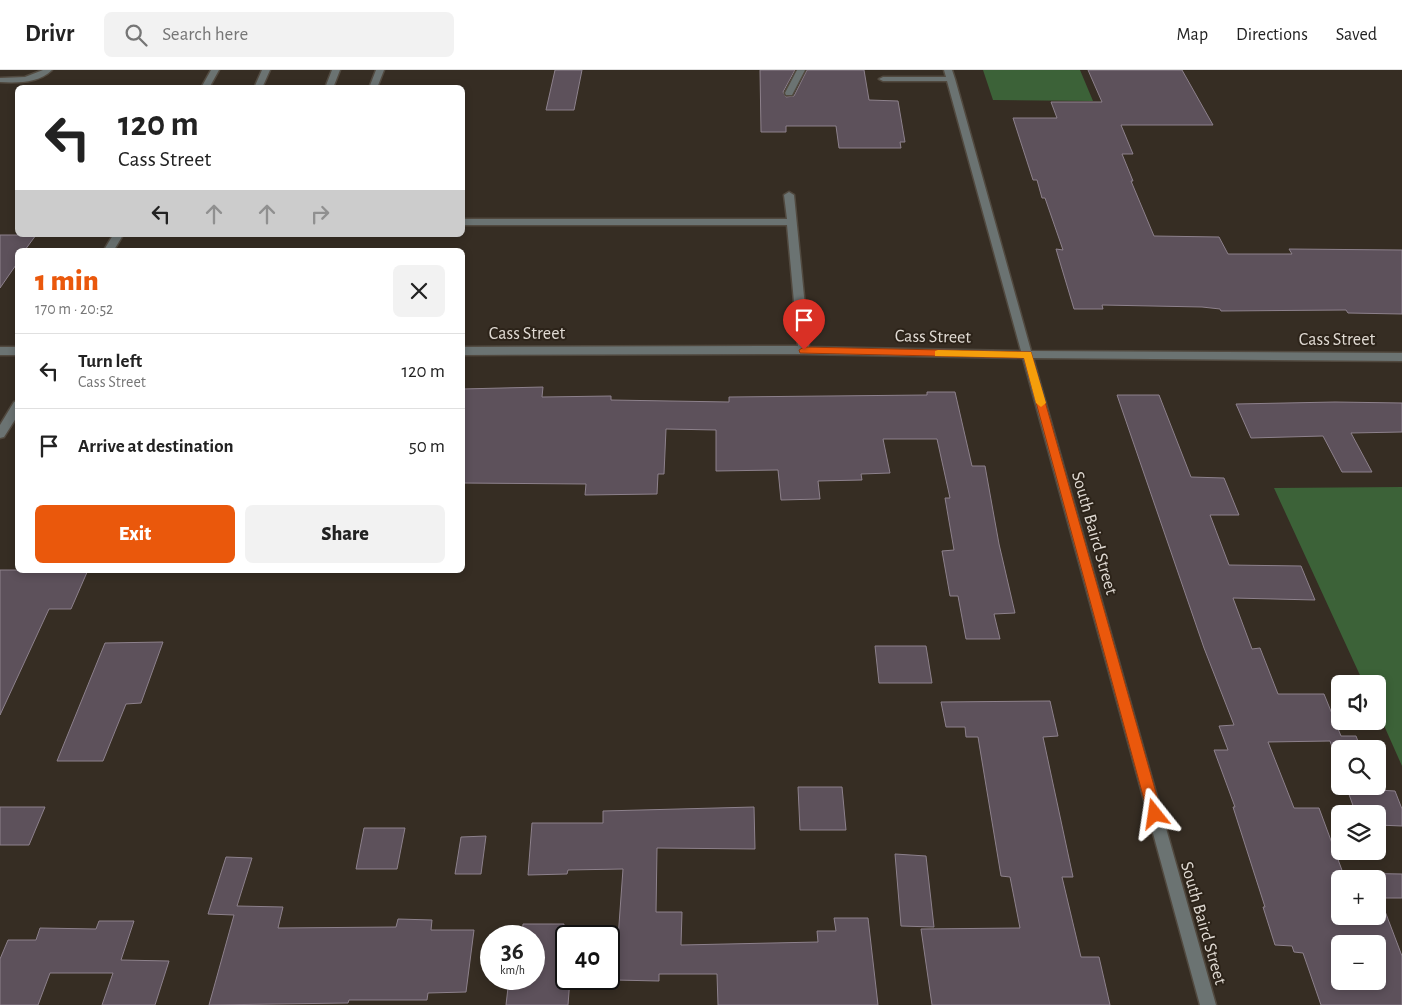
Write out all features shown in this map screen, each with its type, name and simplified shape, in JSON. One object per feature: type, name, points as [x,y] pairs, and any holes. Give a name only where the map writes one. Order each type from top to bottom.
[{"type":"street","points":[[0,80],[28,79],[39,76],[48,70]]},
{"type":"street","points":[[206,85],[215,70]]},
{"type":"street","points":[[259,85],[266,70]]},
{"type":"street","points":[[330,85],[336,70]]},
{"type":"street","points":[[374,85],[380,70]]},
{"type":"street","points":[[789,93],[801,70]]},
{"type":"street","points":[[883,79],[950,75]]},
{"type":"street","name":"South Baird Street","points":[[950,75],[1208,1005]]},
{"type":"street","points":[[789,195],[804,350]]},
{"type":"street","points":[[465,222],[792,222]]},
{"type":"street","points":[[110,248],[117,237]]},
{"type":"street","name":"Cass Street","points":[[465,351],[804,350],[1402,357]]},
{"type":"street","points":[[0,351],[15,351]]},
{"type":"street","points":[[0,434],[15,410]]},
{"type":"green space","points":[[983,70],[1080,70],[1093,101],[993,100]]},
{"type":"green space","points":[[1402,487],[1402,766],[1386,730],[1386,675],[1360,675],[1274,488]]},
{"type":"building","points":[[555,70],[582,70],[574,110],[546,110]]},
{"type":"building","points":[[760,70],[795,70],[783,92],[786,97],[794,96],[807,70],[864,70],[869,100],[898,101],[905,142],[900,142],[901,148],[839,148],[836,126],[786,126],[786,132],[761,132]]},
{"type":"building","points":[[1088,70],[1182,70],[1213,125],[1121,125],[1133,154],[1122,154],[1154,236],[1219,237],[1228,254],[1292,254],[1289,249],[1402,250],[1402,314],[1348,313],[1346,310],[1221,311],[1220,309],[1202,307],[1102,305],[1103,309],[1074,309],[1056,249],[1063,250],[1045,198],[1042,198],[1037,180],[1033,180],[1013,118],[1057,118],[1051,102],[1102,102]]},
{"type":"building","points":[[0,235],[35,237],[26,248],[15,248],[15,266],[0,288]]},
{"type":"building","points":[[543,387],[542,397],[611,396],[611,400],[729,402],[729,397],[927,395],[927,392],[955,392],[972,466],[985,466],[999,544],[1015,613],[994,614],[1000,639],[966,639],[958,596],[950,596],[942,551],[954,550],[945,498],[950,498],[937,439],[883,439],[890,473],[861,474],[862,480],[818,481],[820,499],[781,500],[778,470],[716,471],[716,430],[666,429],[664,474],[658,474],[657,494],[585,495],[586,484],[465,483],[465,389]]},
{"type":"building","points":[[1117,395],[1159,395],[1191,477],[1224,478],[1239,515],[1210,515],[1229,565],[1301,566],[1315,600],[1233,598],[1252,649],[1260,648],[1278,694],[1324,694],[1331,711],[1331,730],[1339,730],[1341,736],[1356,736],[1358,740],[1331,740],[1331,744],[1330,741],[1268,742],[1294,808],[1319,808],[1331,840],[1331,860],[1338,860],[1342,870],[1331,870],[1331,925],[1386,925],[1386,914],[1402,956],[1402,1005],[1321,1005],[1303,953],[1294,952],[1292,946],[1275,945],[1233,807],[1235,807],[1214,750],[1228,750],[1219,726],[1234,725],[1204,648]]},
{"type":"building","points":[[1402,403],[1402,432],[1351,433],[1372,472],[1342,472],[1323,436],[1251,438],[1236,404]]},
{"type":"building","points":[[0,570],[15,570],[15,573],[87,573],[71,609],[49,609],[0,715]]},
{"type":"building","points":[[163,642],[141,703],[126,704],[103,761],[57,761],[105,643]]},
{"type":"building","points":[[875,646],[926,646],[932,683],[879,683]]},
{"type":"building","points":[[1050,701],[1058,736],[1043,737],[1073,877],[1062,877],[1081,957],[1099,957],[1110,1005],[932,1005],[921,929],[1020,928],[1010,877],[1001,876],[978,737],[966,737],[965,727],[946,727],[941,702]]},
{"type":"building","points":[[798,787],[842,787],[846,830],[800,830]]},
{"type":"building","points":[[1386,790],[1395,791],[1402,809],[1402,826],[1386,825],[1386,805],[1353,805],[1349,795],[1386,795]]},
{"type":"building","points":[[0,807],[45,807],[29,845],[0,845]]},
{"type":"building","points":[[754,807],[755,849],[657,848],[656,912],[682,912],[681,945],[818,942],[817,931],[836,931],[834,918],[868,918],[878,1005],[718,1005],[717,974],[659,974],[659,981],[620,980],[619,925],[623,869],[568,870],[567,874],[528,875],[532,823],[603,823],[603,811]]},
{"type":"building","points":[[364,828],[405,828],[397,869],[356,869]]},
{"type":"building","points":[[486,836],[481,874],[455,874],[461,837]]},
{"type":"building","points":[[895,854],[926,856],[934,927],[901,926]]},
{"type":"building","points":[[226,857],[252,858],[237,906],[283,907],[278,928],[396,927],[398,919],[432,920],[431,930],[474,930],[466,992],[428,993],[427,1000],[349,1000],[348,1003],[209,1005],[234,915],[208,914]]},
{"type":"building","points":[[1386,874],[1402,874],[1402,898],[1386,898]]},
{"type":"building","points":[[99,921],[134,921],[121,960],[169,961],[155,1005],[102,1005],[113,973],[50,973],[38,1005],[0,1005],[0,959],[8,940],[36,940],[40,928],[96,929]]},
{"type":"building","points":[[564,924],[555,925],[555,990],[569,990],[568,1005],[506,1005],[508,990],[545,990],[545,925],[523,925]]},
{"type":"slow traffic","points":[[938,354],[1028,354],[1041,403]]},
{"type":"route","points":[[804,350],[1028,354],[1155,814]]}]
